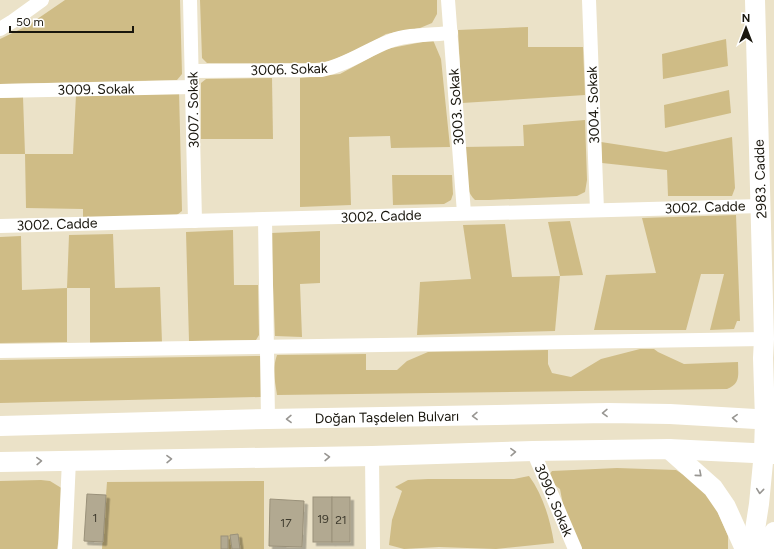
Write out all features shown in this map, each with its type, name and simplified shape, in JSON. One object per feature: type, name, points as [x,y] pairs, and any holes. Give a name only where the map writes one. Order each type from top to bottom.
[{"type":"main road","name":"2983. Cadde","points":[[752,549],[754,529],[769,453],[770,420],[768,358],[764,339],[755,0]]},
{"type":"main road","points":[[768,358],[774,378]]},
{"type":"main road","name":"Doğan Taşdelen Bulvarı","points":[[0,426],[268,419],[637,413],[770,420]]},
{"type":"main road","points":[[669,449],[713,488],[726,506],[745,549]]},
{"type":"main road","points":[[0,462],[372,456],[669,449],[769,453]]},
{"type":"main road","points":[[764,549],[774,532]]},
{"type":"main road","points":[[764,549],[774,542]]},
{"type":"street","points":[[0,29],[42,0]]},
{"type":"street","name":"3007. Sokak","points":[[190,0],[196,221]]},
{"type":"street","name":"3003. Sokak","points":[[448,0],[464,213]]},
{"type":"street","name":"3004. Sokak","points":[[589,0],[597,210]]},
{"type":"street","name":"3006. Sokak","points":[[192,71],[322,70],[345,64],[391,40],[404,37],[451,33]]},
{"type":"street","name":"3009. Sokak","points":[[0,91],[193,87]]},
{"type":"street","name":"3002. Cadde","points":[[0,226],[761,206]]},
{"type":"street","points":[[265,219],[268,419]]},
{"type":"street","points":[[0,351],[764,339]]},
{"type":"street","name":"3090. Sokak","points":[[534,451],[575,549]]},
{"type":"street","points":[[372,456],[373,549]]},
{"type":"street","points":[[66,549],[69,460]]},
{"type":"shaded area","points":[[65,0],[180,0],[182,74],[177,80],[0,84],[0,39],[27,26]]},
{"type":"shaded area","points":[[200,0],[437,0],[437,14],[432,23],[420,28],[386,34],[365,46],[331,61],[307,64],[207,63],[202,58]]},
{"type":"shaded area","points":[[528,27],[528,47],[583,47],[585,95],[462,103],[458,30]]},
{"type":"shaded area","points":[[726,39],[728,66],[663,79],[662,54]]},
{"type":"shaded area","points":[[433,40],[441,59],[450,147],[391,148],[390,136],[349,137],[351,205],[300,207],[300,78],[340,74],[386,49]]},
{"type":"shaded area","points":[[272,78],[273,139],[201,139],[201,83],[206,79]]},
{"type":"shaded area","points":[[729,90],[731,113],[665,128],[664,105]]},
{"type":"shaded area","points":[[179,91],[182,211],[173,218],[83,219],[83,209],[26,208],[25,154],[73,154],[76,95]]},
{"type":"shaded area","points":[[23,97],[25,154],[0,154],[0,98]]},
{"type":"shaded area","points":[[585,120],[587,180],[585,192],[577,196],[489,200],[475,200],[471,195],[466,182],[463,147],[524,146],[523,125]]},
{"type":"shaded area","points":[[732,137],[735,188],[732,196],[668,196],[667,170],[602,163],[601,142],[666,152]]},
{"type":"shaded area","points":[[392,175],[452,175],[453,194],[451,200],[444,204],[393,205]]},
{"type":"shaded area","points":[[736,215],[740,321],[737,321],[734,329],[710,330],[724,274],[701,274],[686,330],[594,330],[606,275],[656,273],[642,218]]},
{"type":"shaded area","points":[[570,221],[583,275],[560,276],[548,222]]},
{"type":"shaded area","points":[[505,224],[512,277],[560,276],[555,331],[417,335],[420,282],[471,279],[463,225]]},
{"type":"shaded area","points":[[233,230],[234,285],[258,285],[259,335],[256,340],[189,341],[186,232]]},
{"type":"shaded area","points":[[320,231],[320,283],[300,284],[302,337],[275,336],[271,233]]},
{"type":"shaded area","points":[[113,234],[115,288],[160,287],[162,343],[90,343],[90,288],[67,288],[69,235]]},
{"type":"shaded area","points":[[21,236],[22,290],[67,288],[67,342],[0,343],[0,237]]},
{"type":"shaded area","points":[[640,349],[654,349],[684,364],[738,362],[738,378],[735,384],[727,389],[277,395],[274,375],[277,355],[366,354],[366,370],[397,370],[407,361],[428,352],[548,350],[548,364],[552,373],[571,377],[601,359]]},
{"type":"shaded area","points":[[261,356],[261,397],[0,403],[0,360]]},
{"type":"shaded area","points":[[617,468],[676,470],[695,482],[710,494],[728,536],[728,549],[582,549],[564,510],[560,489],[552,483],[549,475],[552,471]]},
{"type":"shaded area","points":[[529,476],[538,491],[545,508],[554,543],[496,549],[439,547],[404,549],[389,545],[392,520],[402,491],[395,487],[408,480],[514,479]]},
{"type":"shaded area","points":[[0,481],[50,481],[63,489],[60,533],[57,549],[0,549]]},
{"type":"shaded area","points":[[264,481],[264,549],[102,549],[107,482]]},
{"type":"building","points":[[87,494],[106,495],[103,542],[84,541]]},
{"type":"building","points":[[313,497],[332,497],[332,542],[313,542]]},
{"type":"building","points":[[332,497],[350,497],[350,542],[332,542]]},
{"type":"building","points":[[270,499],[304,501],[302,547],[269,546]]},
{"type":"building","points":[[238,534],[240,549],[232,549],[230,535]]},
{"type":"building","points":[[221,536],[228,536],[228,549],[221,549]]}]
